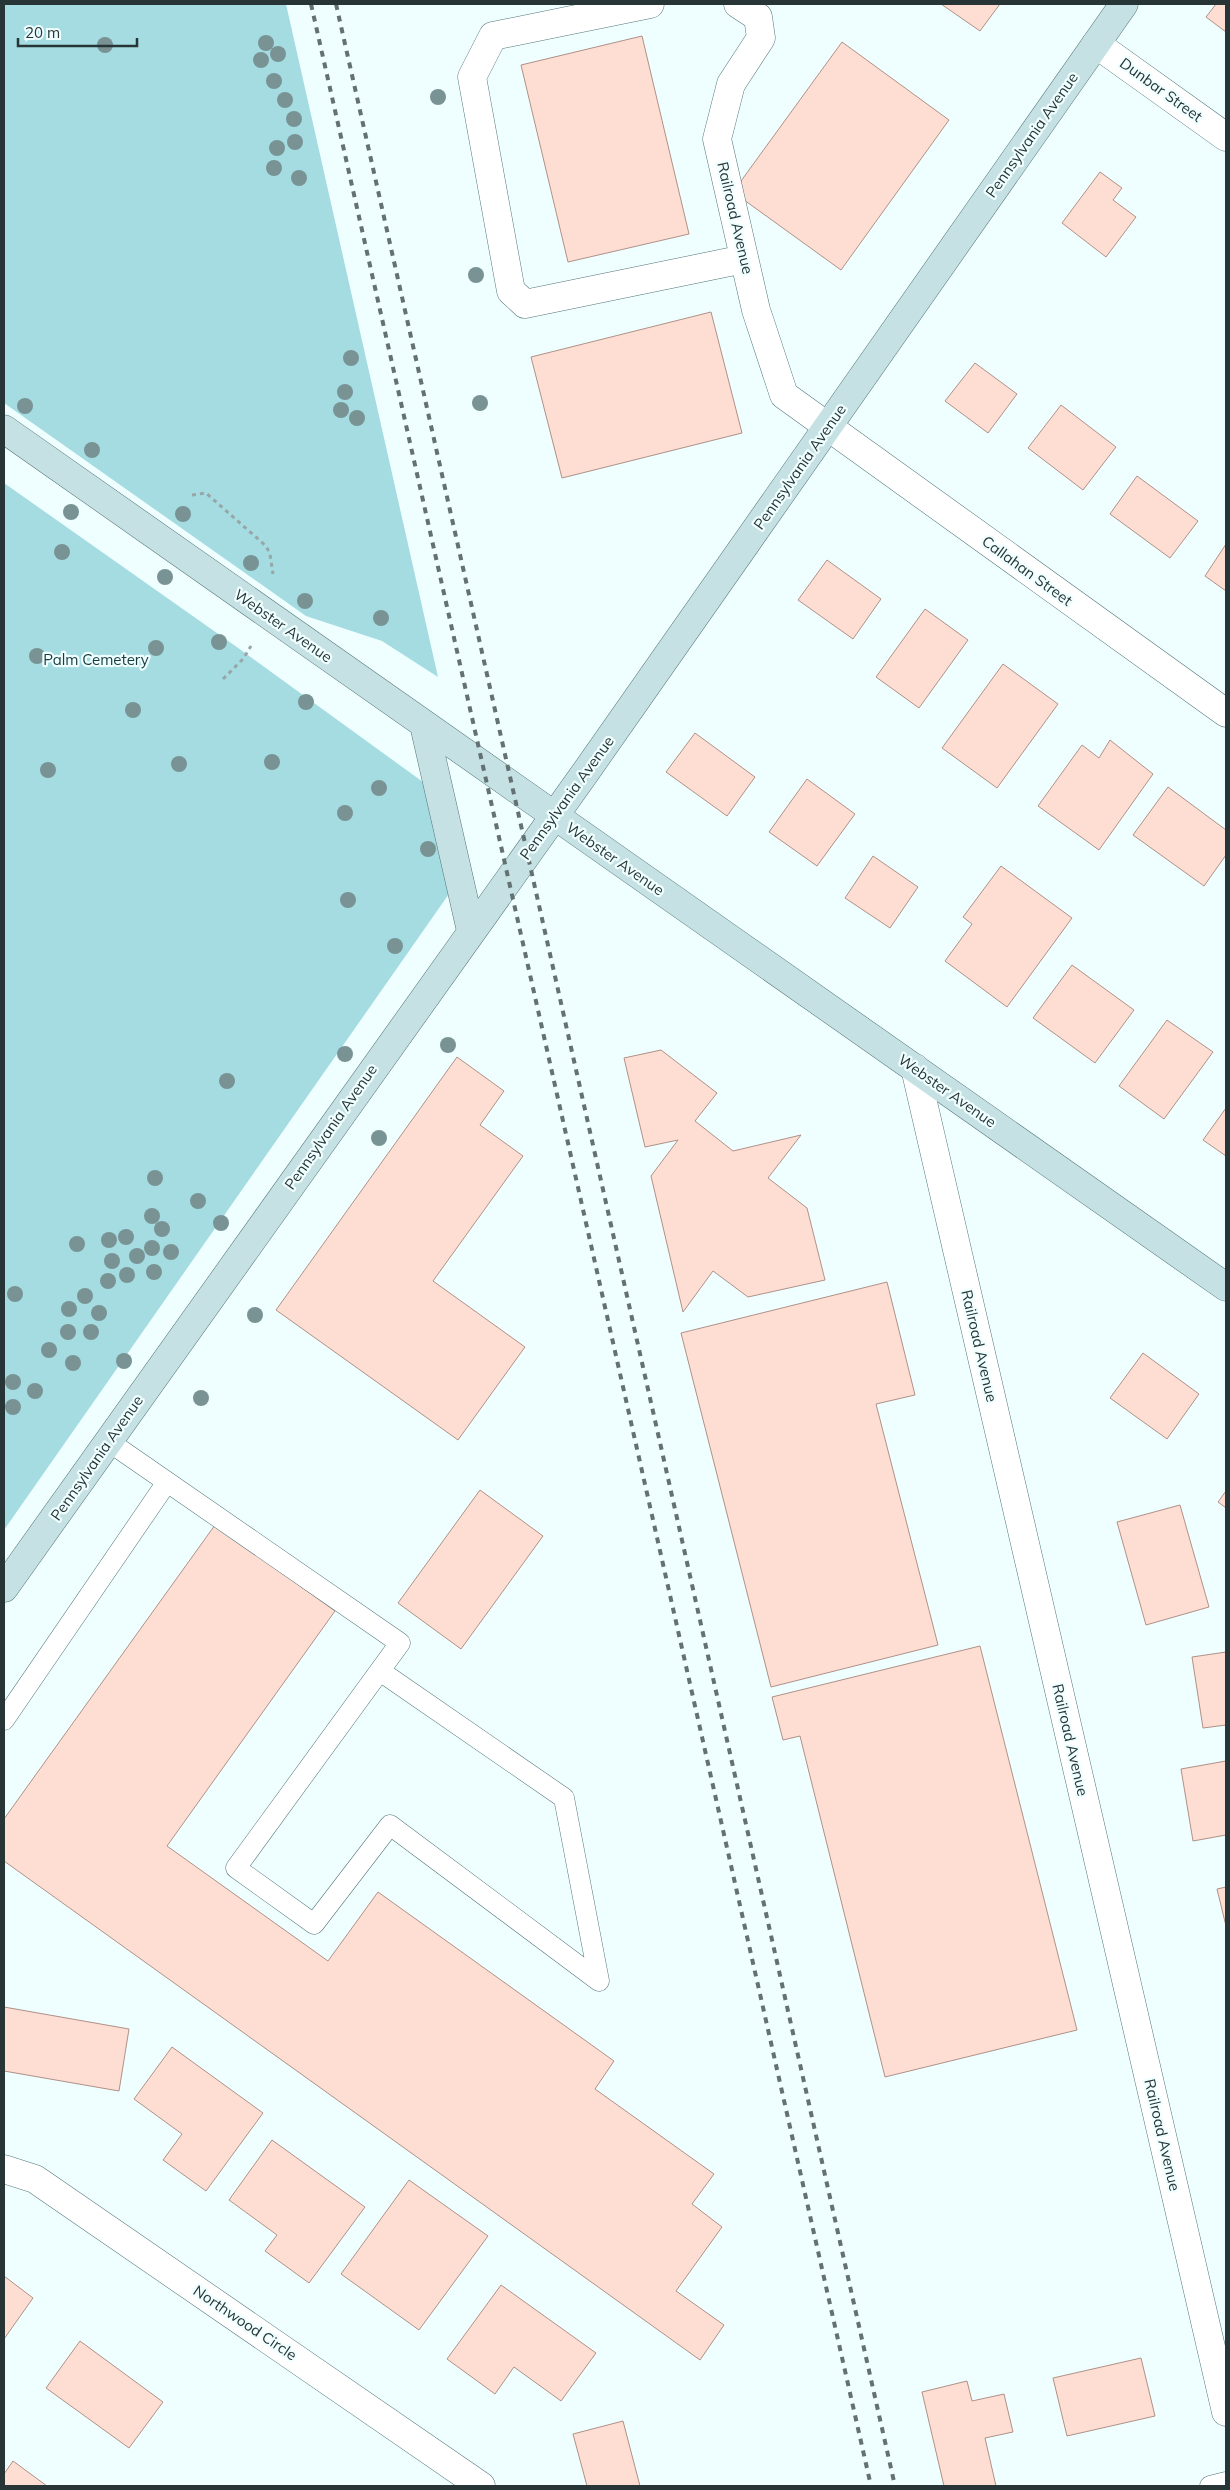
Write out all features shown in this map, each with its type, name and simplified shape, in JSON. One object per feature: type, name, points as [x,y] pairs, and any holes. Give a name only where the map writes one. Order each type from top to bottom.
[{"type":"street","points":[[650,4],[493,36],[472,77],[511,291],[525,304],[744,259]]},
{"type":"street","name":"Railroad Avenue","points":[[738,4],[758,17],[762,38],[731,84],[717,138],[756,310],[784,395],[827,428]]},
{"type":"street","name":"Pennsylvania Avenue","points":[[4,1588],[470,931],[554,816],[1124,4]]},
{"type":"street","name":"Dunbar Street","points":[[1096,44],[1226,137]]},
{"type":"street","name":"Callahan Street","points":[[827,428],[1226,714]]},
{"type":"street","name":"Webster Avenue","points":[[4,429],[1226,1287]]},
{"type":"street","points":[[424,725],[470,931]]},
{"type":"street","name":"Railroad Avenue","points":[[915,1068],[1226,2412]]},
{"type":"street","name":"Northwood Circle","points":[[4,2169],[35,2179],[481,2486]]},
{"type":"lane","points":[[108,1441],[400,1643],[236,1868],[314,1924],[390,1825],[599,1981],[564,1798],[380,1671]]},
{"type":"lane","points":[[4,1720],[167,1482]]},
{"type":"lane","points":[[1210,2486],[1226,2482]]},
{"type":"path","points":[[223,679],[243,659],[252,644]]},
{"type":"green space","points":[[4,4],[286,4],[438,677],[382,641],[306,616],[4,403]]},
{"type":"green space","name":"Palm Cemetery","points":[[4,483],[241,650],[423,782],[451,891],[4,1530]]},
{"type":"building","points":[[941,4],[1000,4],[980,31]]},
{"type":"building","points":[[1216,4],[1226,4],[1226,32],[1206,17]]},
{"type":"building","points":[[642,36],[689,234],[568,262],[521,65]]},
{"type":"building","points":[[842,42],[949,120],[841,270],[733,192]]},
{"type":"building","points":[[1100,172],[1122,188],[1113,200],[1136,217],[1106,257],[1062,223]]},
{"type":"building","points":[[711,312],[742,433],[562,478],[531,357]]},
{"type":"building","points":[[975,363],[1017,394],[988,433],[945,401]]},
{"type":"building","points":[[1061,405],[1116,447],[1083,490],[1028,448]]},
{"type":"building","points":[[1137,476],[1198,521],[1170,558],[1110,514]]},
{"type":"building","points":[[1226,544],[1226,591],[1205,576]]},
{"type":"building","points":[[827,560],[881,599],[853,639],[798,600]]},
{"type":"building","points":[[925,609],[968,640],[919,708],[876,677]]},
{"type":"building","points":[[1003,664],[1058,704],[997,788],[942,748]]},
{"type":"building","points":[[695,733],[755,777],[727,816],[666,772]]},
{"type":"building","points":[[1110,740],[1153,774],[1099,850],[1038,806],[1082,745],[1099,758]]},
{"type":"building","points":[[807,779],[855,814],[817,866],[769,832]]},
{"type":"building","points":[[1168,787],[1226,830],[1226,855],[1204,886],[1133,835]]},
{"type":"building","points":[[873,856],[918,887],[890,928],[845,898]]},
{"type":"building","points":[[1001,866],[1072,918],[1007,1007],[945,961],[972,924],[963,917]]},
{"type":"building","points":[[1072,965],[1134,1010],[1095,1063],[1033,1018]]},
{"type":"building","points":[[1167,1020],[1213,1052],[1164,1119],[1119,1086]]},
{"type":"building","points":[[661,1050],[717,1093],[695,1121],[733,1151],[801,1135],[768,1178],[807,1208],[825,1280],[748,1297],[713,1271],[683,1312],[651,1176],[678,1140],[645,1147],[624,1058]]},
{"type":"building","points":[[457,1057],[504,1091],[480,1125],[523,1156],[433,1281],[525,1347],[458,1440],[276,1310]]},
{"type":"building","points":[[1226,1108],[1226,1156],[1203,1140]]},
{"type":"building","points":[[887,1282],[915,1395],[876,1404],[938,1645],[771,1687],[681,1333]]},
{"type":"building","points":[[1143,1353],[1199,1394],[1167,1439],[1110,1398]]},
{"type":"building","points":[[480,1490],[543,1536],[461,1649],[398,1603]]},
{"type":"building","points":[[1226,1491],[1226,1508],[1218,1502]]},
{"type":"building","points":[[1180,1505],[1209,1607],[1146,1625],[1117,1522]]},
{"type":"building","points":[[215,1525],[335,1611],[167,1846],[328,1961],[378,1892],[614,2061],[595,2089],[714,2174],[692,2204],[722,2227],[676,2291],[724,2325],[700,2360],[4,1861],[4,1819]]},
{"type":"building","points":[[980,1646],[1077,2030],[885,2077],[800,1736],[783,1740],[772,1697]]},
{"type":"building","points":[[1226,1652],[1226,1725],[1203,1728],[1192,1657]]},
{"type":"building","points":[[1226,1761],[1226,1835],[1193,1841],[1181,1769]]},
{"type":"building","points":[[1226,1887],[1226,1926],[1217,1889]]},
{"type":"building","points":[[4,2007],[129,2029],[119,2091],[4,2071]]},
{"type":"building","points":[[172,2047],[263,2113],[206,2191],[163,2160],[182,2134],[134,2099]]},
{"type":"building","points":[[272,2140],[365,2207],[309,2283],[265,2251],[277,2235],[229,2200]]},
{"type":"building","points":[[409,2180],[488,2236],[419,2330],[341,2274]]},
{"type":"building","points":[[4,2276],[33,2298],[4,2339]]},
{"type":"building","points":[[501,2285],[596,2353],[561,2401],[514,2367],[495,2394],[447,2359]]},
{"type":"building","points":[[80,2341],[163,2402],[129,2448],[46,2388]]},
{"type":"building","points":[[1141,2358],[1155,2416],[1067,2436],[1053,2378]]},
{"type":"building","points":[[967,2381],[972,2401],[1004,2394],[1013,2432],[985,2438],[996,2486],[944,2486],[922,2392]]},
{"type":"building","points":[[623,2421],[640,2486],[587,2486],[573,2434]]},
{"type":"building","points":[[13,2461],[47,2486],[4,2486],[4,2474]]},
{"type":"railway","points":[[311,4],[871,2486]]},
{"type":"railway","points":[[336,4],[895,2486]]}]
